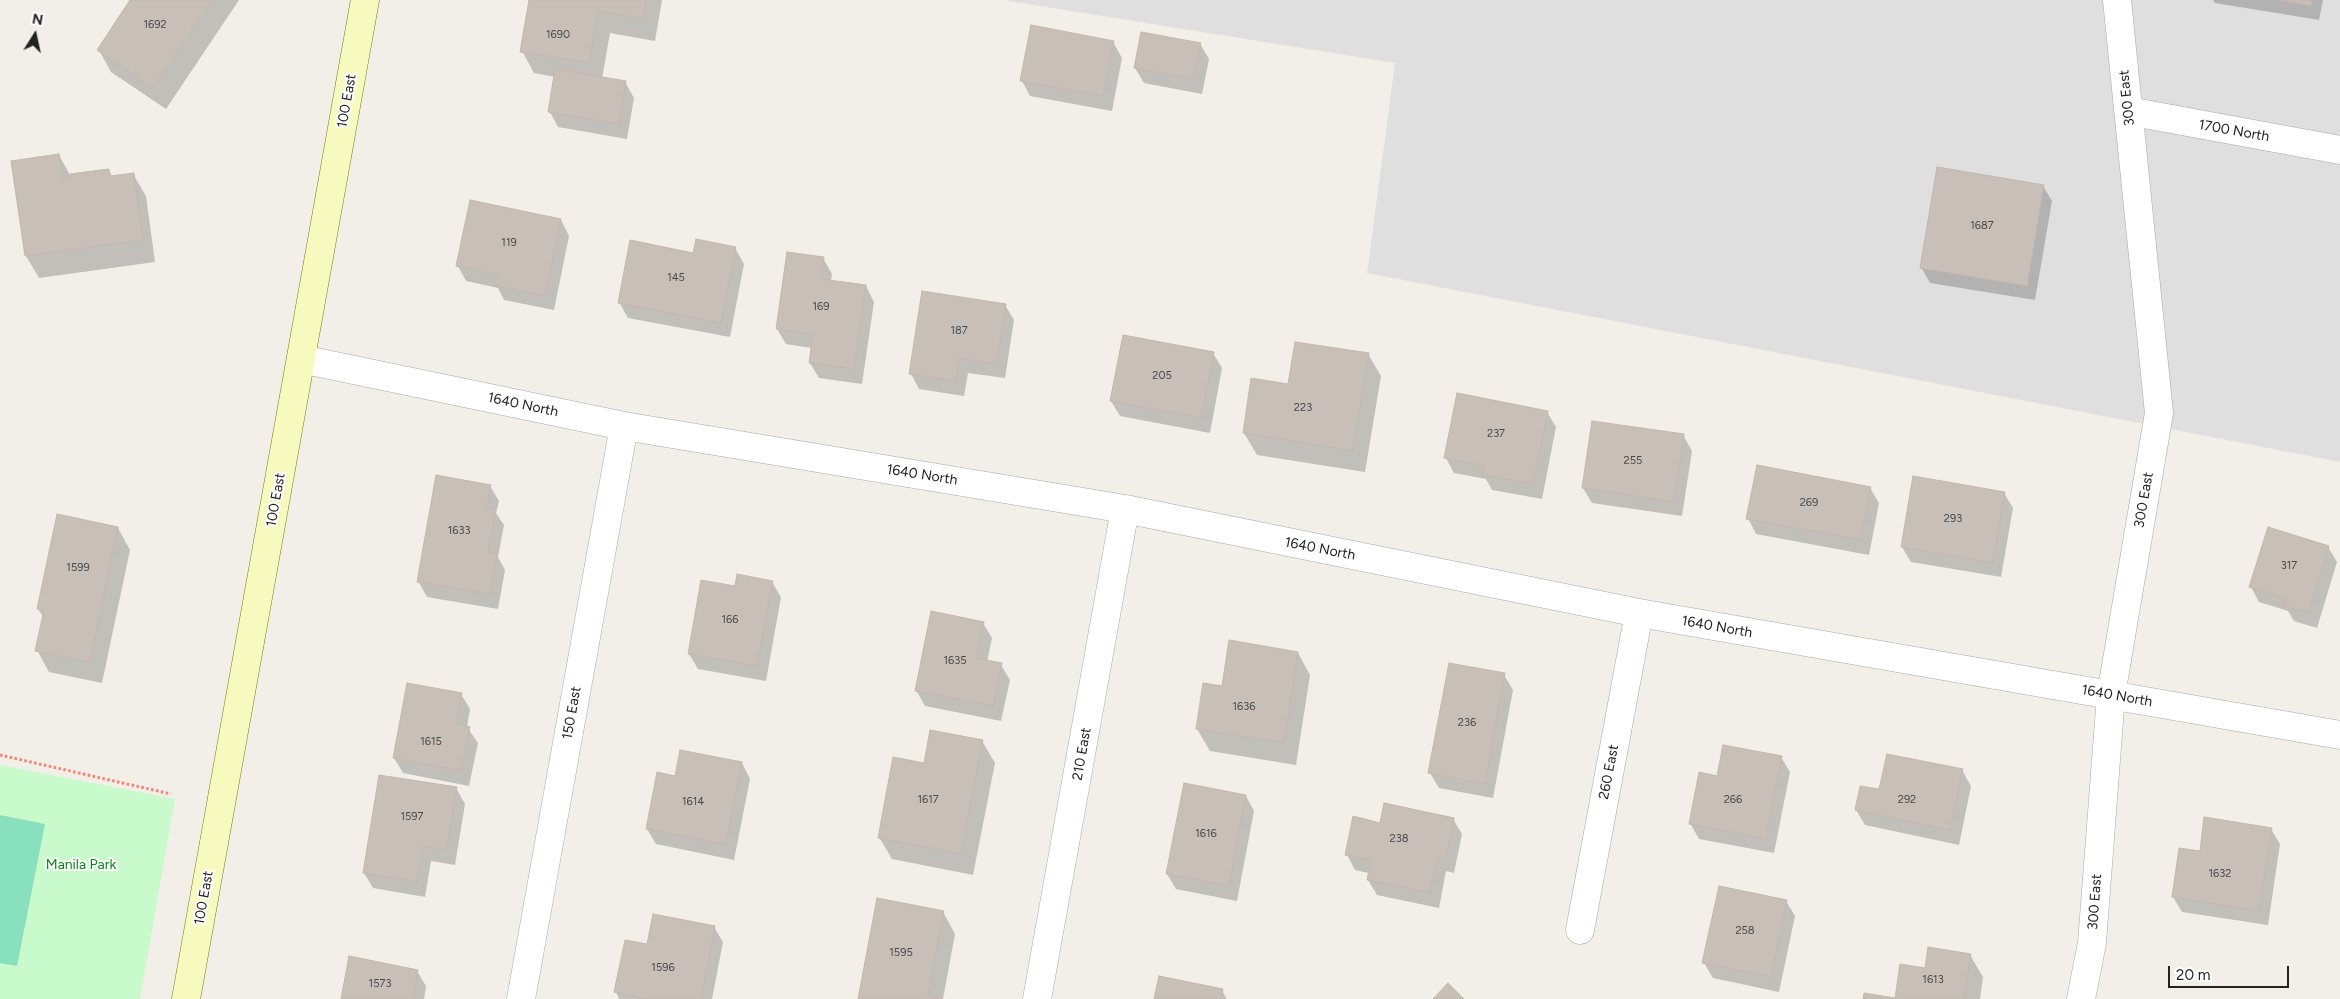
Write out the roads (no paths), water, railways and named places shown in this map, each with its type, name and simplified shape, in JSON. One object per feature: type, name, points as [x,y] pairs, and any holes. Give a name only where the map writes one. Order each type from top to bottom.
[{"type":"main road","name":"100 East","points":[[186,999],[365,0]]},
{"type":"street","name":"300 East","points":[[2081,999],[2092,943],[2111,695],[2159,413],[2117,0]]},
{"type":"street","name":"1700 North","points":[[2128,111],[2340,150]]},
{"type":"street","name":"1640 North","points":[[301,359],[624,426],[1126,509],[1639,613],[2340,735]]},
{"type":"street","name":"150 East","points":[[521,999],[624,426]]},
{"type":"street","name":"210 East","points":[[1037,999],[1126,509]]},
{"type":"street","name":"260 East","points":[[1580,930],[1639,613]]},
{"type":"park label","name":"Manila Park","points":[[81,865]]}]
